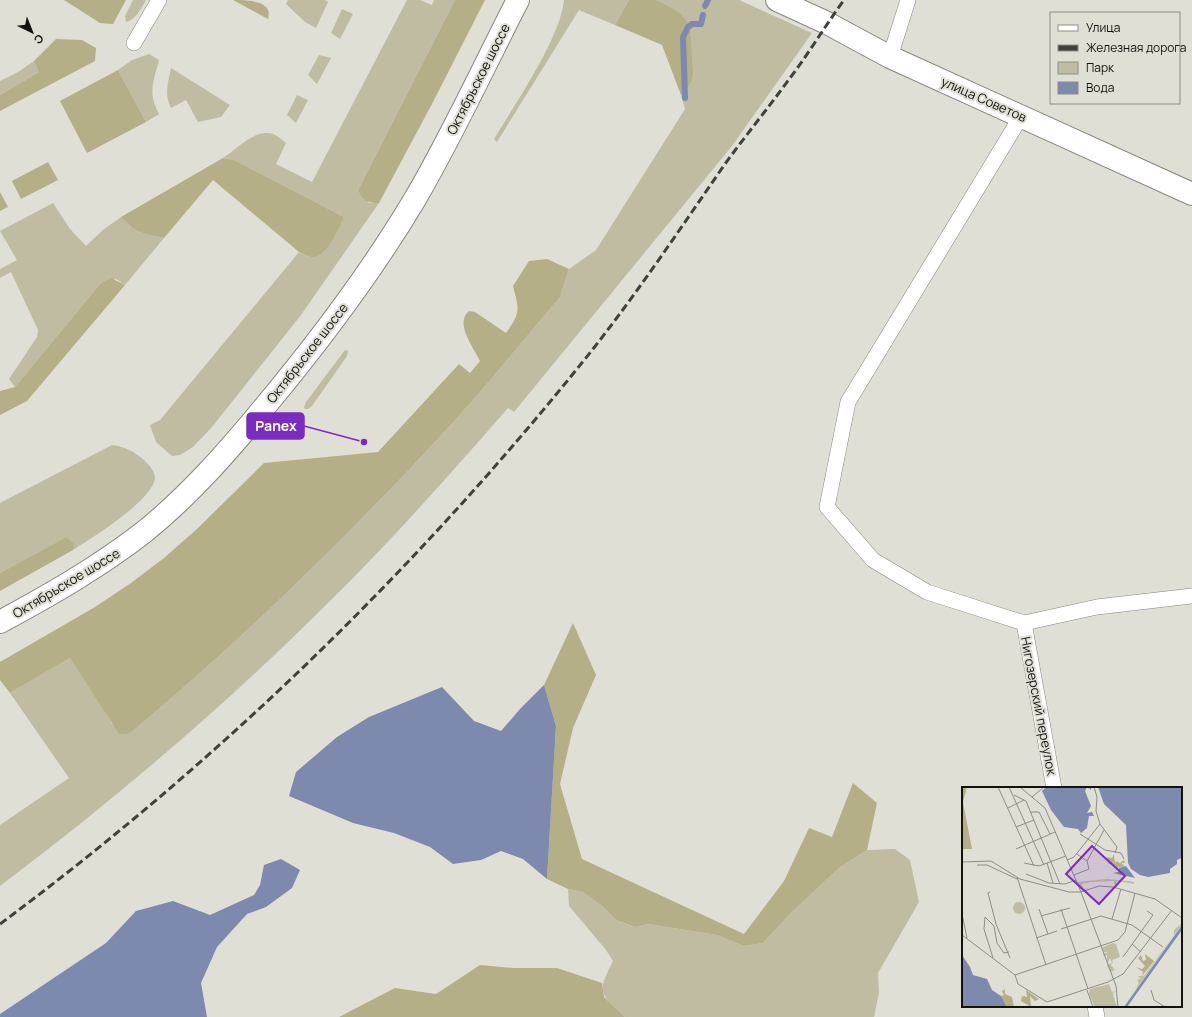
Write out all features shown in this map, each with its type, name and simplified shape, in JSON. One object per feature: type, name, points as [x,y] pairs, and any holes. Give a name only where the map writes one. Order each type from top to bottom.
[{"type":"street","points":[[134,43],[159,0]]},
{"type":"street","name":"Октябрьское шоссе","points":[[0,622],[84,575],[146,530],[211,467],[266,405],[338,314],[393,234],[444,148],[518,0]]},
{"type":"street","name":"улица Советов","points":[[777,0],[827,23],[890,57],[1022,115],[1192,194]]},
{"type":"street","points":[[890,57],[908,0]]},
{"type":"street","name":"Нигозерский переулок","points":[[1022,115],[848,402],[827,507],[873,560],[927,592],[1024,623],[1097,607],[1192,596]]},
{"type":"street","name":"Нигозерский переулок","points":[[1024,623],[1054,787]]},
{"type":"street","points":[[1095,1007],[1097,1017]]},
{"type":"green space","points":[[133,0],[146,0],[133,19],[126,22],[125,16]]},
{"type":"green space","points":[[288,0],[325,0],[328,2],[316,28],[305,22],[286,4]]},
{"type":"green space","points":[[407,0],[420,0],[432,5],[434,0],[455,0],[358,190],[369,203],[379,203],[301,315],[212,427],[193,447],[180,455],[172,456],[156,442],[150,425],[160,420],[299,252],[310,257],[344,217],[234,160],[223,158],[255,135],[261,133],[272,134],[286,143],[276,164],[312,182]]},
{"type":"green space","points":[[564,0],[629,0],[615,25],[579,10],[497,142],[494,139],[546,52],[561,16]]},
{"type":"green space","points":[[654,0],[739,0],[812,33],[732,146],[514,412],[508,408],[378,553],[293,638],[253,675],[129,784],[44,853],[0,886],[0,825],[69,778],[10,693],[70,658],[112,724],[134,730],[251,627],[326,555],[450,426],[560,297],[569,269],[596,250],[685,109],[681,95],[691,83]]},
{"type":"green space","points":[[342,9],[353,14],[340,39],[331,33]]},
{"type":"green space","points":[[149,54],[159,60],[153,82],[153,94],[159,114],[146,122],[118,70],[132,60]]},
{"type":"green space","points":[[319,55],[331,58],[317,84],[308,75]]},
{"type":"green space","points":[[34,61],[39,72],[0,95],[0,81],[18,72]]},
{"type":"green space","points":[[171,68],[230,105],[221,117],[198,122],[186,100],[171,108],[167,93]]},
{"type":"green space","points":[[297,95],[308,100],[296,123],[287,115]]},
{"type":"green space","points":[[53,203],[70,229],[86,246],[104,229],[121,217],[135,230],[164,238],[125,285],[116,279],[100,284],[15,387],[9,379],[37,337],[38,330],[11,272],[0,278],[0,269],[17,260],[0,231]]},
{"type":"green space","points":[[345,350],[348,351],[347,356],[312,406],[305,409],[304,407],[306,402]]},
{"type":"green space","points":[[112,445],[125,448],[133,452],[150,466],[155,478],[152,487],[144,497],[120,518],[73,550],[73,544],[66,537],[0,573],[0,503]]},
{"type":"green space","points":[[895,849],[910,860],[919,902],[878,973],[879,993],[874,1017],[625,1017],[610,1003],[603,992],[604,980],[613,961],[606,950],[569,906],[568,889],[583,892],[602,906],[616,920],[633,927],[648,924],[717,935],[744,946],[763,943],[791,913],[839,868],[867,850]]},
{"type":"shaded area","points":[[64,0],[126,0],[113,24],[100,23]]},
{"type":"shaded area","points":[[233,0],[258,2],[267,8],[269,13],[268,19]]},
{"type":"shaded area","points":[[455,0],[485,0],[379,203],[369,202],[362,197],[358,190]]},
{"type":"shaded area","points":[[629,0],[655,0],[681,14],[690,26],[693,73],[691,83],[681,95],[662,45],[615,25]]},
{"type":"shaded area","points":[[56,39],[82,40],[96,48],[95,61],[0,111],[0,95],[39,72],[34,61]]},
{"type":"shaded area","points":[[118,70],[146,122],[87,153],[60,101]]},
{"type":"shaded area","points":[[223,158],[234,160],[344,217],[327,248],[317,256],[311,257],[299,252],[213,180],[164,238],[135,230],[121,217]]},
{"type":"shaded area","points":[[48,162],[58,180],[21,199],[12,181]]},
{"type":"shaded area","points":[[0,192],[8,207],[0,211]]},
{"type":"shaded area","points":[[547,259],[569,269],[560,297],[466,408],[326,555],[251,627],[134,730],[127,734],[119,734],[70,658],[10,693],[0,680],[0,662],[95,607],[131,583],[164,558],[198,528],[264,463],[378,452],[459,364],[470,373],[480,361],[464,329],[465,316],[469,311],[475,312],[506,333],[514,320],[517,311],[517,301],[513,286],[529,261]]},
{"type":"shaded area","points":[[111,278],[125,285],[27,401],[0,415],[0,391],[15,387],[100,284]]},
{"type":"shaded area","points":[[66,537],[74,544],[73,550],[0,591],[0,573]]},
{"type":"shaded area","points":[[573,623],[596,675],[573,728],[560,784],[582,859],[744,934],[784,881],[809,828],[832,837],[853,783],[877,803],[867,850],[839,868],[791,913],[763,943],[744,946],[717,935],[648,924],[634,927],[616,920],[602,906],[583,892],[568,889],[547,879],[556,726],[544,685]]},
{"type":"shaded area","points":[[480,965],[513,968],[557,968],[602,983],[604,997],[625,1017],[339,1017],[395,988],[436,994]]},
{"type":"water","points":[[544,685],[556,726],[547,879],[523,859],[501,851],[481,860],[453,864],[430,847],[394,833],[353,823],[289,796],[296,772],[337,737],[369,717],[442,687],[474,721],[501,731]]},
{"type":"water","points":[[281,859],[300,870],[292,888],[266,907],[247,914],[217,947],[201,983],[207,1017],[0,1017],[0,1014],[106,943],[136,911],[173,901],[210,915],[254,895],[260,885],[264,865]]},
{"type":"waterway","points":[[705,6],[708,0]]},
{"type":"waterway","points":[[685,98],[683,37],[688,27],[692,24],[701,24],[703,15]]},
{"type":"railway","points":[[0,924],[82,861],[162,795],[239,727],[315,656],[388,583],[459,507],[527,429],[593,349],[627,304],[725,164],[797,69],[844,0]]},
{"type":"place","name":"Panex","points":[[364,442]]}]
